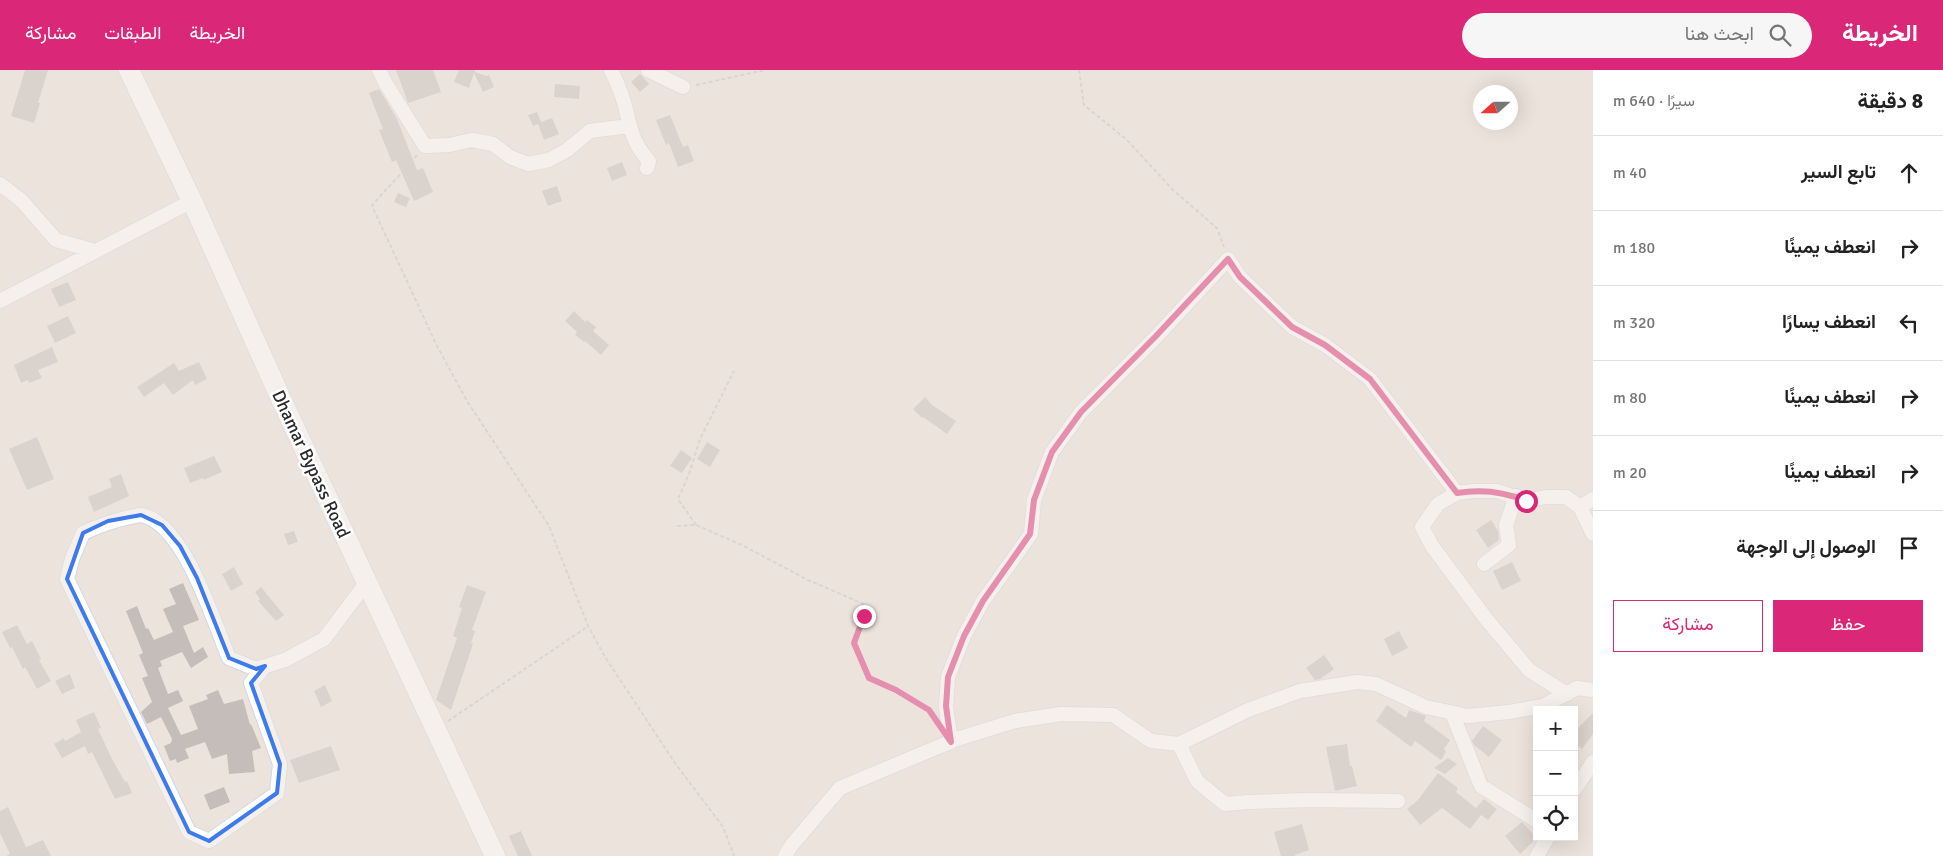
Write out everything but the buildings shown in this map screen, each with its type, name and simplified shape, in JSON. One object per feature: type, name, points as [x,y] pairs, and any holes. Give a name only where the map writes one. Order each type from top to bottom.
[{"type":"main road","name":"Dhamar Bypass Road","points":[[129,70],[192,201],[282,402],[495,856]]},
{"type":"street","points":[[379,70],[424,146],[449,145],[472,140],[493,144],[510,157],[528,164],[549,160],[567,150],[590,131],[629,126]]},
{"type":"street","points":[[611,70],[622,96],[629,126],[641,152],[648,161],[647,168]]},
{"type":"street","points":[[648,70],[683,87]]},
{"type":"street","points":[[0,184],[22,201],[56,240],[96,251]]},
{"type":"street","points":[[0,301],[192,201]]},
{"type":"street","points":[[951,742],[946,706],[948,677],[964,636],[983,601],[1030,534],[1034,500],[1052,452],[1081,412],[1228,259],[1240,277],[1292,327],[1325,345],[1370,379],[1457,493]]},
{"type":"street","points":[[1566,694],[1529,670],[1487,620],[1432,546],[1422,527],[1438,504],[1457,493],[1474,490],[1497,491],[1526,501],[1546,497],[1566,497],[1580,507],[1593,534]]},
{"type":"street","points":[[1484,564],[1509,545],[1506,525],[1516,496]]},
{"type":"street","points":[[1580,507],[1593,499]]},
{"type":"street","points":[[265,666],[251,684],[280,764],[277,793],[209,841],[189,832],[66,579],[83,533],[108,521],[141,515],[162,525],[180,546],[196,578],[229,658],[256,669],[265,666],[285,660],[324,639],[367,582]]},
{"type":"street","points":[[785,856],[840,788],[951,742],[1015,721],[1061,714],[1113,715],[1151,741],[1179,744],[1248,710],[1300,691],[1357,682],[1376,684],[1426,707],[1468,716],[1543,706],[1577,688],[1593,690]]},
{"type":"street","points":[[1452,713],[1481,786],[1533,818]]},
{"type":"street","points":[[1179,744],[1197,781],[1226,804],[1310,800],[1398,801]]},
{"type":"street","points":[[1578,784],[1593,762]]},
{"type":"street","points":[[1537,856],[1546,841]]},
{"type":"path","points":[[683,87],[765,70]]},
{"type":"path","points":[[1079,70],[1084,105],[1127,140],[1173,190],[1217,228],[1228,259]]},
{"type":"path","points":[[424,146],[400,176],[386,188],[372,206],[437,346],[467,400],[549,526],[588,626],[604,657],[676,763],[723,827],[734,856]]},
{"type":"path","points":[[696,525],[678,499],[689,474],[700,439],[734,371]]},
{"type":"path","points":[[678,526],[696,525],[742,545],[808,580],[866,605],[854,643],[869,678],[896,690],[929,710],[934,718]]},
{"type":"path","points":[[436,729],[588,626]]},
{"type":"highlighted area","points":[[141,515],[162,525],[180,546],[197,578],[229,658],[256,669],[265,666],[251,683],[280,764],[277,793],[209,841],[189,832],[67,579],[83,533],[108,521]]},
{"type":"route","points":[[864,616],[854,643],[869,678],[896,690],[929,710],[951,742],[946,706],[948,677],[964,636],[983,601],[1030,534],[1034,500],[1052,452],[1081,412],[1228,259],[1240,277],[1292,327],[1325,345],[1370,379],[1457,493],[1474,490],[1497,491],[1526,501]]}]
